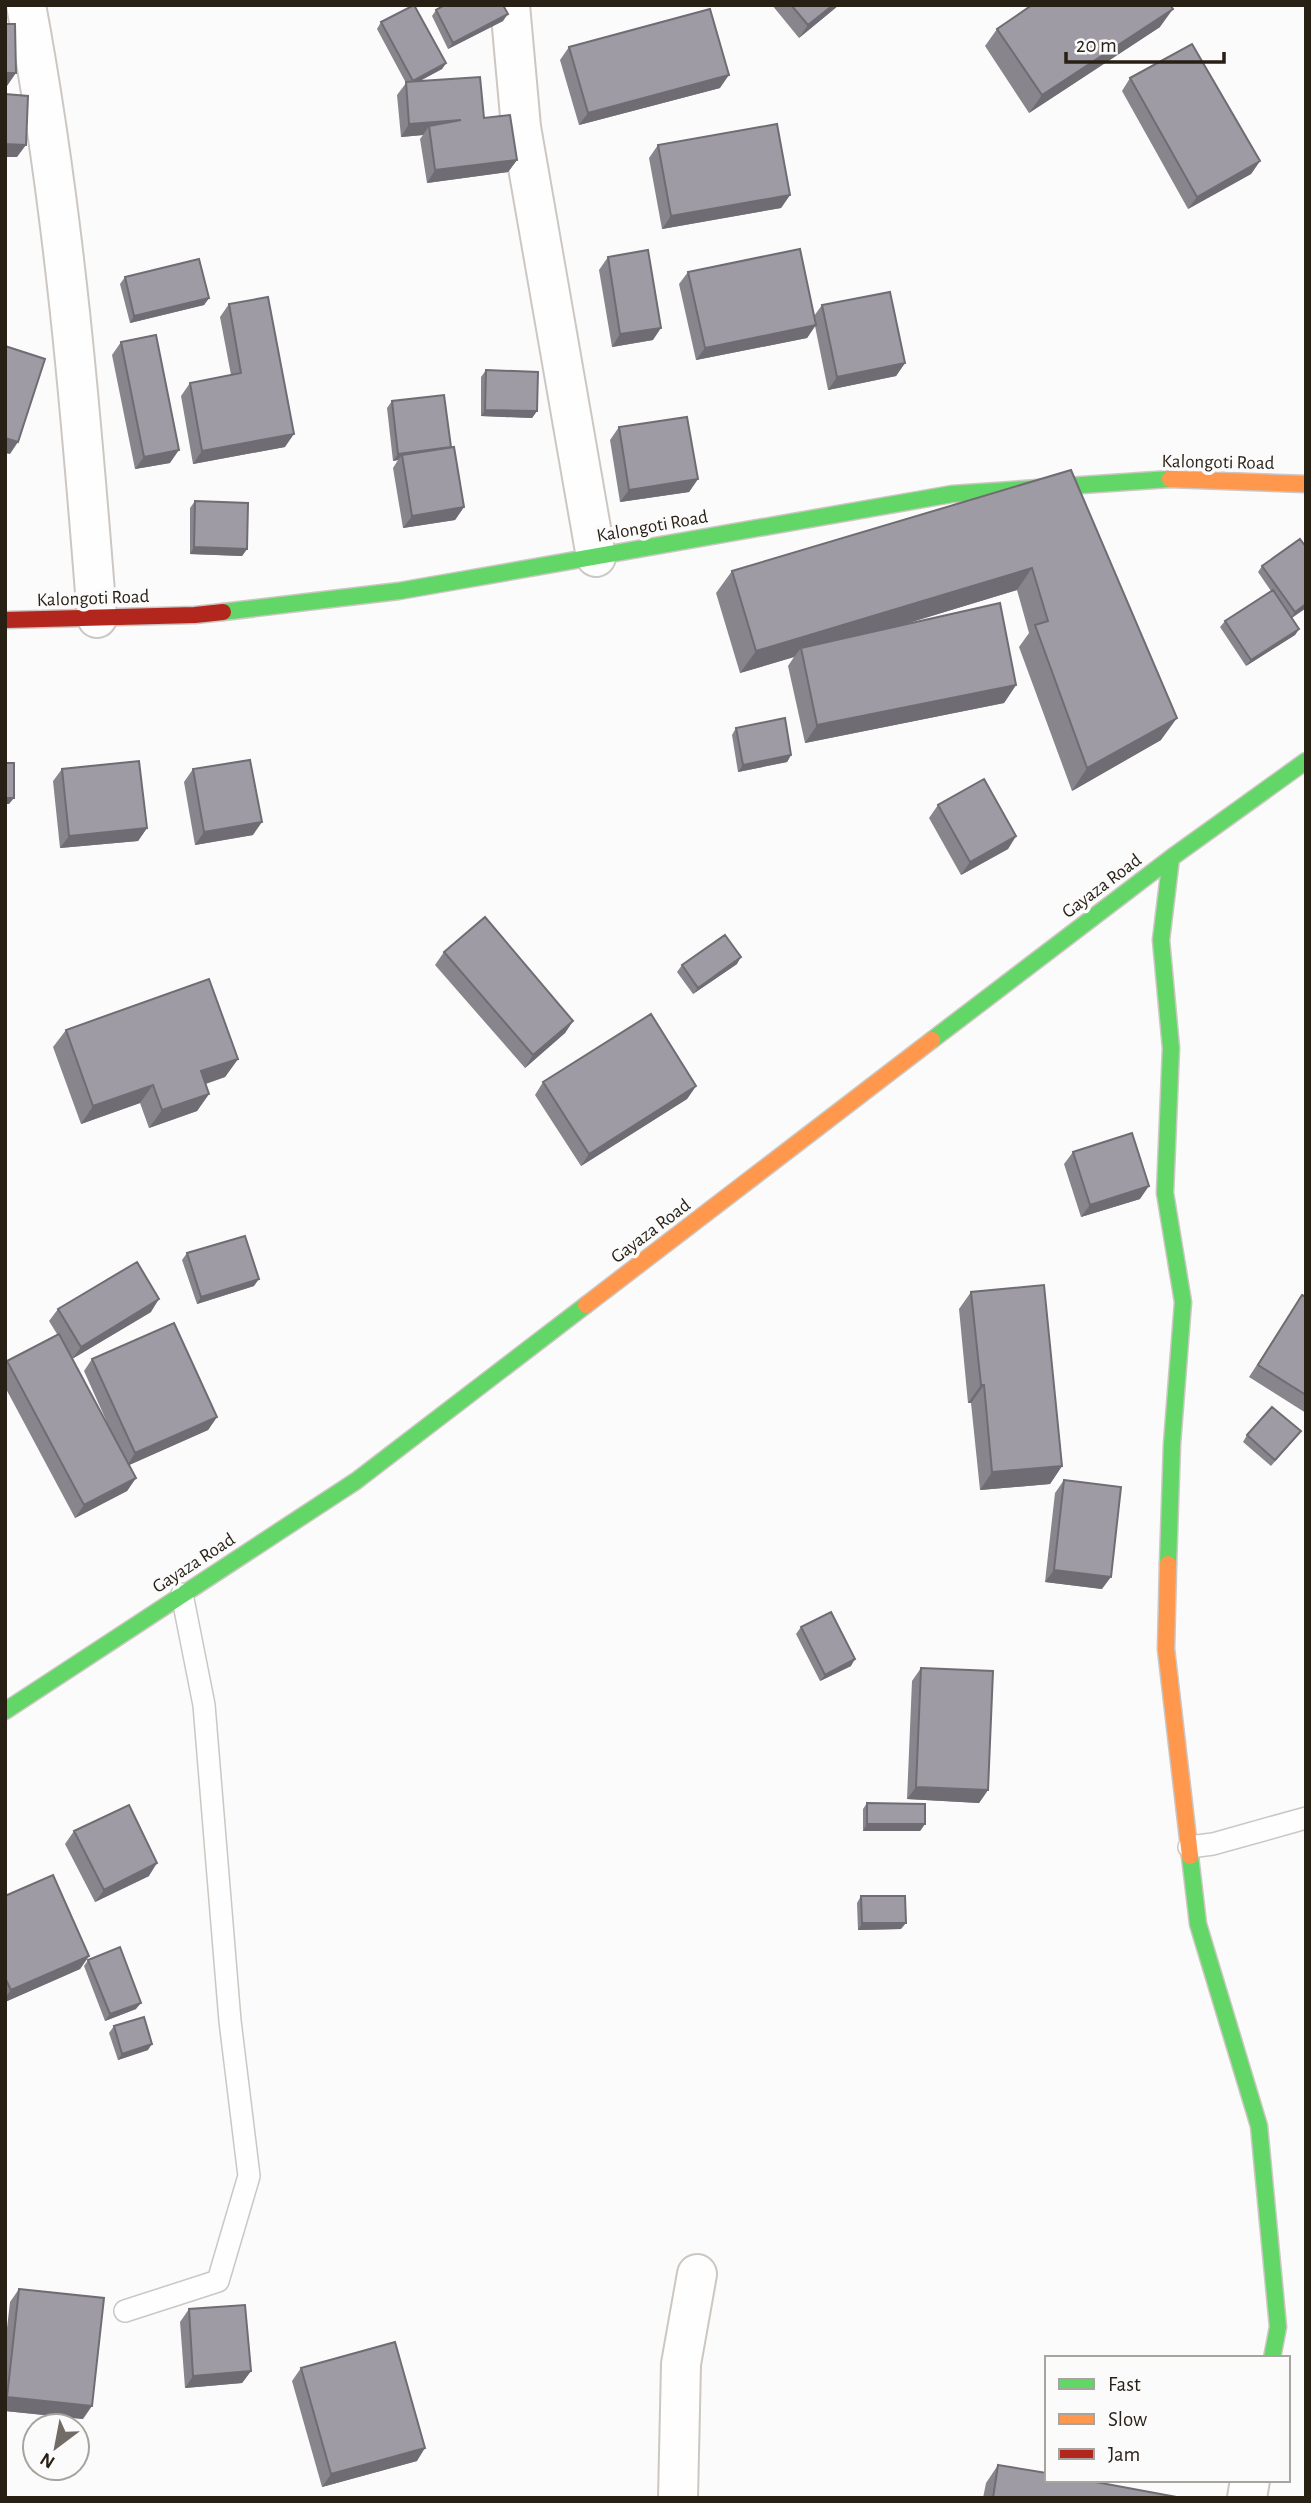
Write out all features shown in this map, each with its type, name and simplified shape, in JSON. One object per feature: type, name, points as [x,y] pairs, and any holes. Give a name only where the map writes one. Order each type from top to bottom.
[{"type":"street","points":[[26,5],[46,113],[78,373],[97,618]]},
{"type":"street","points":[[510,5],[521,127],[596,557]]},
{"type":"street","name":"Kalongoti Road","points":[[5,621],[195,615],[386,592],[952,494],[1174,479],[1306,484]]},
{"type":"street","name":"Gayaza Road","points":[[5,1711],[356,1480],[1171,859],[1306,761]]},
{"type":"street","points":[[1171,859],[1161,940],[1171,1048],[1166,1193],[1183,1302],[1172,1444],[1166,1649],[1198,1924],[1259,2126],[1278,2327],[1272,2356]]},
{"type":"street","points":[[678,2498],[681,2364],[697,2274]]},
{"type":"lane","points":[[125,2311],[218,2281],[249,2176],[230,2021],[204,1705],[183,1594]]},
{"type":"lane","points":[[1189,1847],[1213,1844],[1306,1818]]},
{"type":"building","points":[[414,5],[446,63],[413,81],[381,22]]},
{"type":"building","points":[[445,5],[503,5],[508,14],[453,43],[436,10]]},
{"type":"building","points":[[791,5],[833,5],[808,25]]},
{"type":"building","points":[[1032,5],[1170,5],[1173,9],[1042,95],[997,29]]},
{"type":"building","points":[[710,9],[729,75],[588,113],[569,47]]},
{"type":"building","points":[[5,24],[15,24],[16,73],[5,73]]},
{"type":"building","points":[[1192,44],[1260,161],[1197,197],[1130,78]]},
{"type":"building","points":[[480,77],[484,118],[510,115],[517,160],[435,170],[429,126],[461,120],[409,124],[406,82]]},
{"type":"building","points":[[5,94],[28,96],[26,145],[5,144]]},
{"type":"building","points":[[777,124],[790,195],[671,216],[658,145]]},
{"type":"building","points":[[800,249],[816,325],[705,348],[688,272]]},
{"type":"building","points":[[648,250],[661,328],[620,334],[608,257]]},
{"type":"building","points":[[199,259],[209,298],[134,316],[125,277]]},
{"type":"building","points":[[890,292],[905,363],[837,377],[822,305]]},
{"type":"building","points":[[268,297],[294,434],[202,451],[190,383],[241,373],[229,304]]},
{"type":"building","points":[[156,335],[179,450],[144,457],[121,342]]},
{"type":"building","points":[[5,346],[45,359],[18,442],[5,438]]},
{"type":"building","points":[[486,370],[538,372],[537,411],[485,410]]},
{"type":"building","points":[[444,395],[451,447],[398,454],[392,401]]},
{"type":"building","points":[[687,417],[698,479],[629,490],[619,427]]},
{"type":"building","points":[[454,447],[464,507],[412,516],[402,455]]},
{"type":"building","points":[[1071,470],[1177,718],[1087,768],[1035,625],[1048,621],[1032,568],[756,651],[732,571]]},
{"type":"building","points":[[195,501],[248,503],[247,549],[194,547]]},
{"type":"building","points":[[1300,539],[1306,547],[1306,604],[1295,612],[1262,566]]},
{"type":"building","points":[[1273,590],[1299,629],[1251,660],[1225,621]]},
{"type":"building","points":[[1000,603],[1016,685],[817,725],[801,648]]},
{"type":"building","points":[[785,718],[791,755],[743,765],[736,728]]},
{"type":"building","points":[[250,760],[262,822],[204,832],[193,769]]},
{"type":"building","points":[[139,761],[147,828],[69,836],[62,769]]},
{"type":"building","points":[[5,763],[14,763],[14,798],[5,798]]},
{"type":"building","points":[[984,779],[1016,836],[970,862],[938,805]]},
{"type":"building","points":[[485,917],[573,1021],[533,1055],[444,952]]},
{"type":"building","points":[[725,935],[741,957],[698,988],[682,965]]},
{"type":"building","points":[[209,979],[238,1059],[201,1071],[209,1094],[162,1110],[153,1085],[93,1106],[66,1030]]},
{"type":"building","points":[[651,1014],[696,1086],[589,1154],[543,1082]]},
{"type":"building","points":[[1132,1133],[1149,1186],[1090,1205],[1073,1152]]},
{"type":"building","points":[[245,1236],[259,1279],[201,1297],[187,1253]]},
{"type":"building","points":[[137,1262],[159,1299],[81,1347],[58,1309]]},
{"type":"building","points":[[1044,1285],[1062,1466],[992,1472],[984,1385],[981,1385],[971,1292]]},
{"type":"building","points":[[1302,1295],[1306,1297],[1306,1395],[1258,1365]]},
{"type":"building","points":[[174,1323],[217,1417],[135,1453],[92,1359]]},
{"type":"building","points":[[59,1334],[136,1478],[84,1505],[7,1361]]},
{"type":"building","points":[[1272,1407],[1301,1431],[1275,1460],[1247,1435]]},
{"type":"building","points":[[1064,1480],[1121,1487],[1111,1577],[1054,1570]]},
{"type":"building","points":[[831,1612],[855,1659],[825,1675],[801,1627]]},
{"type":"building","points":[[921,1668],[993,1671],[988,1790],[916,1787]]},
{"type":"building","points":[[867,1803],[925,1804],[925,1824],[867,1824]]},
{"type":"building","points":[[129,1805],[157,1863],[104,1890],[74,1831]]},
{"type":"building","points":[[53,1875],[89,1956],[11,1990],[5,1978],[5,1896]]},
{"type":"building","points":[[861,1896],[905,1896],[906,1923],[862,1923]]},
{"type":"building","points":[[120,1947],[141,2003],[110,2014],[88,1960]]},
{"type":"building","points":[[144,2017],[152,2044],[122,2054],[114,2026]]},
{"type":"building","points":[[19,2289],[104,2298],[92,2406],[7,2397]]},
{"type":"building","points":[[245,2305],[251,2371],[193,2376],[189,2309]]},
{"type":"building","points":[[395,2342],[425,2448],[331,2474],[301,2368]]},
{"type":"building","points":[[998,2465],[1045,2473],[1045,2482],[1096,2482],[1182,2498],[993,2498]]},
{"type":"traffic: fast","points":[[223,612],[399,591],[952,494],[1170,479]]},
{"type":"traffic: fast","points":[[932,1040],[1171,858],[1306,761]]},
{"type":"traffic: fast","points":[[1168,1564],[1172,1444],[1183,1302],[1165,1193],[1171,1048],[1161,940],[1171,858]]},
{"type":"traffic: fast","points":[[5,1711],[356,1481],[586,1305]]},
{"type":"traffic: fast","points":[[1190,1856],[1198,1924],[1259,2126],[1278,2327],[1272,2356]]},
{"type":"traffic: slow","points":[[1170,479],[1306,484]]},
{"type":"traffic: slow","points":[[586,1305],[932,1040]]},
{"type":"traffic: slow","points":[[1168,1564],[1166,1649],[1190,1856]]},
{"type":"traffic: jam","points":[[5,620],[223,612]]}]
